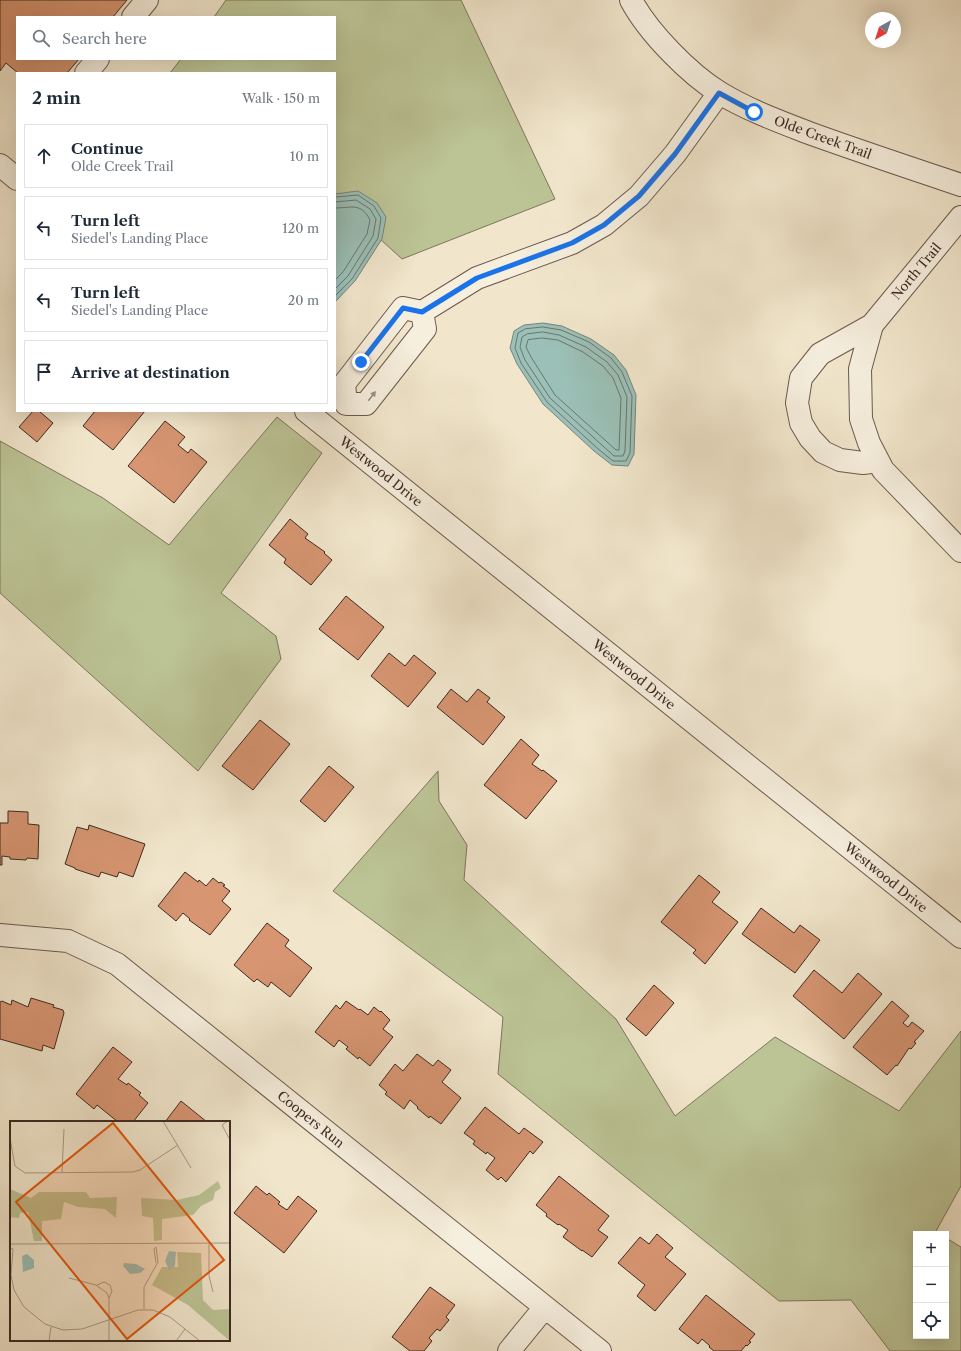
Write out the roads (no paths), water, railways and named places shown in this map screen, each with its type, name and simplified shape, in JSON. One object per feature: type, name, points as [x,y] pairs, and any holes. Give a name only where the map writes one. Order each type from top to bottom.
[{"type":"street","points":[[134,16],[147,0]]},
{"type":"street","name":"Olde Creek Trail","points":[[631,0],[664,46],[719,93],[754,112],[847,147],[961,185]]},
{"type":"street","points":[[87,72],[97,60]]},
{"type":"street","points":[[327,428],[346,404],[344,384],[403,308],[422,312],[477,278],[572,243],[604,225],[639,196],[675,154],[719,93]]},
{"type":"street","name":"North Trail","points":[[878,461],[863,463],[840,460],[823,452],[810,438],[801,424],[798,403],[801,378],[820,354],[872,325],[961,217]]},
{"type":"street","points":[[346,404],[366,404],[425,329],[422,312]]},
{"type":"street","name":"North Trail","points":[[872,325],[860,369],[861,418],[869,443],[883,470],[961,551]]},
{"type":"street","name":"Westwood Drive","points":[[307,412],[961,937]]},
{"type":"street","name":"Coopers Run","points":[[0,935],[68,941],[117,964],[600,1351]]},
{"type":"street","points":[[509,1351],[545,1307]]},
{"type":"water","points":[[358,191],[377,203],[386,217],[382,239],[355,281],[336,301],[336,194]]},
{"type":"water","points":[[543,323],[562,326],[591,339],[614,355],[626,370],[636,395],[634,454],[628,466],[612,465],[594,451],[543,404],[517,364],[510,348],[514,331],[524,325]]}]
